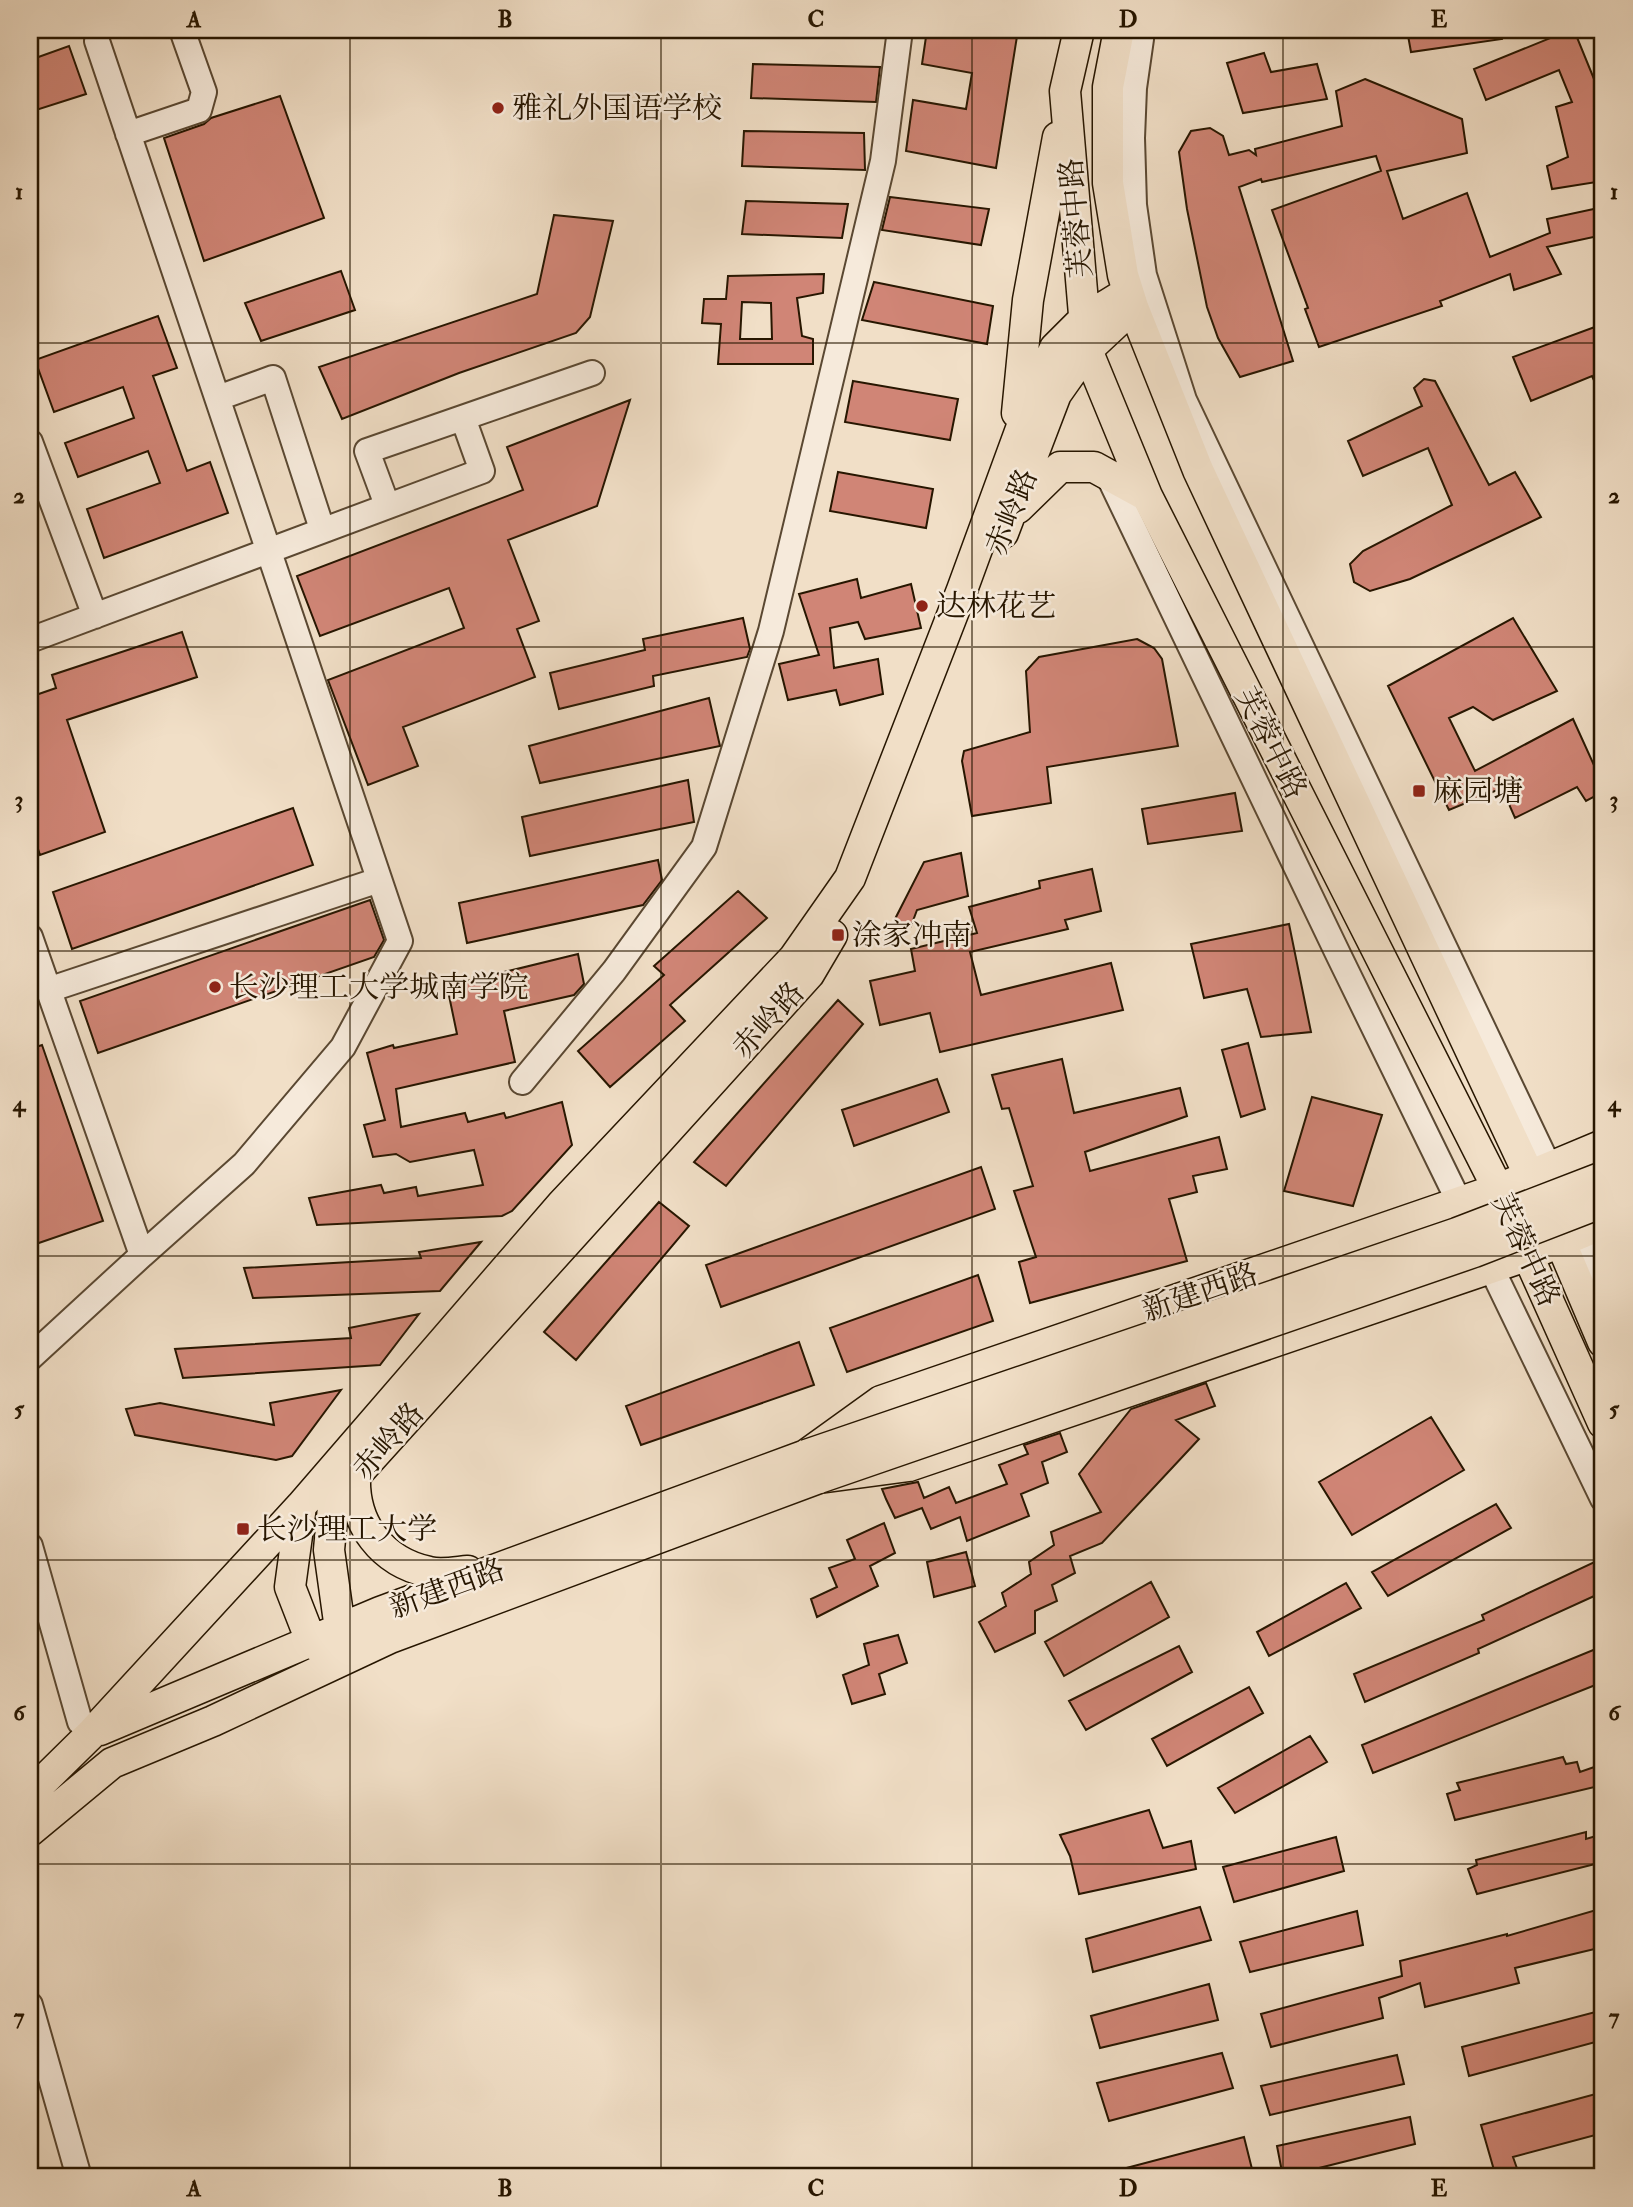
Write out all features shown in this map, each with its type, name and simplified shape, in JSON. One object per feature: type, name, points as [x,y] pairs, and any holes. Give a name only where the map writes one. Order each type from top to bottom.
[{"type":"main road","name":"芙蓉中路","points":[[1079,30],[1065,91],[1087,350],[1147,496],[1498,1189],[1603,1423]]},
{"type":"main road","name":"芙蓉中路","points":[[1119,30],[1108,87],[1108,183],[1123,275],[1130,300],[1198,470],[1540,1172],[1582,1234],[1603,1342]]},
{"type":"main road","name":"赤岭路","points":[[1014,447],[1028,300],[1048,200],[1065,91]]},
{"type":"main road","name":"赤岭路","points":[[30,1794],[86,1727],[301,1506],[562,1204],[794,958],[850,878],[962,590],[1032,396],[1055,348],[1084,319],[1130,300]]},
{"type":"main road","name":"赤岭路","points":[[344,1659],[329,1550],[333,1507],[355,1476],[809,974],[875,864],[936,697],[1010,516],[1056,394],[1087,350],[1130,300]]},
{"type":"main road","points":[[1010,516],[1060,467],[1094,467],[1147,496]]},
{"type":"main road","name":"新建西路","points":[[813,1467],[881,1401],[1498,1189],[1603,1145]]},
{"type":"main road","name":"新建西路","points":[[344,1659],[813,1467],[1457,1233],[1603,1177]]},
{"type":"main road","name":"新建西路","points":[[86,1727],[493,1570],[1474,1252],[1603,1202]]},
{"type":"main road","name":"新建西路","points":[[813,1467],[909,1466],[1529,1255],[1582,1234]]},
{"type":"main road","points":[[355,1476],[354,1497],[369,1534],[394,1558],[430,1572],[493,1570]]},
{"type":"main road","points":[[301,1506],[290,1587],[312,1641],[344,1659]]},
{"type":"main road","points":[[30,1831],[112,1763],[213,1721],[344,1659]]},
{"type":"street","points":[[128,134],[199,110],[204,92],[182,30]]},
{"type":"street","points":[[522,1082],[614,971],[704,848],[771,631],[883,161],[900,30]]},
{"type":"street","points":[[1138,30],[1141,39],[1134,88],[1132,138],[1134,205],[1144,275],[1184,400],[1540,1172]]},
{"type":"street","points":[[30,1359],[244,1164],[343,1047],[400,941],[97,41]]},
{"type":"street","points":[[387,505],[367,451],[592,373]]},
{"type":"street","points":[[218,398],[273,378],[322,529]]},
{"type":"street","points":[[30,640],[482,471],[463,418]]},
{"type":"street","points":[[30,442],[95,616]]},
{"type":"street","points":[[1108,475],[1603,1499]]},
{"type":"street","points":[[48,990],[379,880]]},
{"type":"street","points":[[30,937],[142,1255]]},
{"type":"street","points":[[1582,1234],[1603,1279]]},
{"type":"street","points":[[30,1546],[86,1727]]},
{"type":"street","points":[[30,2005],[79,2177]]},
{"type":"building","points":[[927,30],[982,34],[983,30],[1018,30],[996,168],[906,151],[913,100],[966,109],[972,73],[922,64]]},
{"type":"building","points":[[1407,30],[1501,30],[1502,39],[1411,52]]},
{"type":"building","points":[[1557,30],[1574,30],[1603,101],[1603,181],[1552,189],[1547,166],[1568,157],[1556,107],[1572,102],[1559,70],[1486,100],[1474,69],[1558,35]]},
{"type":"building","points":[[69,46],[86,94],[30,112],[30,60]]},
{"type":"building","points":[[1264,53],[1271,72],[1317,64],[1327,99],[1243,113],[1227,63]]},
{"type":"building","points":[[753,64],[880,67],[876,102],[751,98]]},
{"type":"building","points":[[1365,79],[1462,119],[1467,153],[1387,171],[1403,219],[1467,193],[1490,257],[1550,233],[1547,219],[1603,207],[1603,235],[1547,247],[1561,274],[1514,290],[1510,274],[1440,301],[1442,306],[1319,347],[1305,309],[1308,308],[1272,210],[1381,171],[1376,156],[1262,182],[1261,179],[1239,187],[1293,361],[1240,377],[1218,338],[1207,307],[1187,209],[1179,152],[1191,131],[1210,128],[1223,136],[1229,155],[1249,150],[1256,155],[1255,149],[1342,126],[1336,91]]},
{"type":"building","points":[[280,96],[324,218],[204,261],[164,138],[204,124],[211,118]]},
{"type":"building","points":[[744,131],[864,133],[865,170],[742,166]]},
{"type":"building","points":[[890,197],[989,209],[981,245],[882,230]]},
{"type":"building","points":[[746,201],[848,204],[842,238],[742,234]]},
{"type":"building","points":[[554,215],[613,221],[590,317],[576,333],[459,373],[342,419],[319,367],[537,294]]},
{"type":"building","points":[[341,271],[355,310],[261,341],[245,303]]},
{"type":"building","points":[[824,274],[823,293],[797,298],[802,336],[813,339],[813,364],[718,364],[721,324],[702,323],[704,299],[726,299],[728,276]],"holes":[[[742,302],[771,303],[772,339],[740,339]]]},
{"type":"building","points":[[874,282],[993,306],[987,344],[862,320]]},
{"type":"building","points":[[158,316],[177,368],[153,376],[187,471],[210,462],[228,513],[104,558],[87,509],[160,483],[148,451],[78,477],[65,443],[134,418],[123,387],[54,412],[35,360]]},
{"type":"building","points":[[1603,324],[1603,400],[1592,376],[1531,401],[1513,357]]},
{"type":"building","points":[[1424,379],[1435,381],[1489,485],[1515,472],[1541,517],[1410,579],[1370,591],[1354,582],[1350,564],[1363,551],[1452,505],[1428,448],[1363,476],[1348,441],[1422,406],[1414,388]]},
{"type":"building","points":[[853,381],[958,399],[950,440],[845,422]]},
{"type":"building","points":[[630,400],[597,506],[508,540],[539,621],[517,629],[535,677],[403,727],[418,766],[368,785],[328,680],[464,628],[449,588],[320,636],[297,576],[523,490],[507,447]]},
{"type":"building","points":[[838,472],[933,489],[926,528],[830,511]]},
{"type":"building","points":[[857,579],[861,598],[911,584],[921,628],[865,639],[858,622],[830,628],[834,668],[878,659],[883,694],[840,705],[836,690],[788,700],[779,664],[819,655],[799,594]]},
{"type":"building","points":[[743,618],[750,649],[747,657],[653,676],[654,686],[559,709],[550,673],[645,650],[643,639]]},
{"type":"building","points":[[1513,618],[1557,691],[1493,720],[1473,707],[1449,718],[1475,771],[1573,719],[1603,785],[1603,792],[1586,801],[1577,787],[1515,818],[1502,788],[1449,810],[1388,686]]},
{"type":"building","points":[[182,632],[197,677],[67,720],[105,832],[40,855],[30,825],[30,697],[56,688],[52,675]]},
{"type":"building","points":[[1137,639],[1154,648],[1162,659],[1178,746],[1047,767],[1051,803],[972,816],[962,761],[964,751],[1030,732],[1026,671],[1039,657]]},
{"type":"building","points":[[709,698],[720,746],[540,783],[529,746]]},
{"type":"building","points":[[688,780],[694,822],[530,856],[522,817]]},
{"type":"building","points":[[1235,793],[1242,831],[1148,844],[1142,809]]},
{"type":"building","points":[[293,808],[313,865],[72,949],[53,892]]},
{"type":"building","points":[[961,853],[968,896],[917,910],[911,926],[894,921],[924,862]]},
{"type":"building","points":[[658,860],[662,880],[643,905],[467,943],[459,903]]},
{"type":"building","points":[[1092,869],[1101,911],[1065,920],[1068,929],[970,952],[981,995],[1111,963],[1123,1010],[940,1052],[930,1013],[880,1025],[870,981],[915,971],[911,949],[977,933],[969,907],[1040,888],[1039,881]]},
{"type":"building","points":[[738,891],[767,918],[670,1005],[685,1021],[610,1087],[578,1051],[664,975],[654,966]]},
{"type":"building","points":[[370,900],[384,940],[374,957],[98,1053],[80,1001]]},
{"type":"building","points":[[1289,924],[1311,1032],[1261,1037],[1247,989],[1204,998],[1191,944]]},
{"type":"building","points":[[578,954],[584,984],[574,995],[504,1011],[515,1062],[396,1089],[401,1127],[465,1113],[468,1122],[504,1113],[506,1118],[562,1102],[572,1145],[512,1211],[502,1216],[317,1225],[309,1198],[381,1185],[384,1193],[416,1187],[418,1196],[483,1185],[474,1150],[410,1162],[396,1154],[373,1157],[364,1125],[385,1120],[367,1053],[393,1045],[394,1048],[457,1034],[447,986]]},
{"type":"building","points":[[838,1000],[863,1024],[726,1186],[694,1162]]},
{"type":"building","points":[[1248,1043],[1265,1109],[1241,1117],[1222,1050]]},
{"type":"building","points":[[42,1045],[103,1221],[30,1246],[30,1049]]},
{"type":"building","points":[[1062,1059],[1074,1113],[1180,1088],[1187,1116],[1085,1152],[1090,1171],[1219,1137],[1227,1169],[1193,1176],[1197,1192],[1169,1199],[1187,1261],[1030,1303],[1019,1262],[1036,1257],[1014,1191],[1033,1186],[1009,1108],[1002,1109],[992,1075]]},
{"type":"building","points":[[937,1079],[949,1112],[854,1146],[842,1110]]},
{"type":"building","points":[[1312,1097],[1382,1115],[1353,1206],[1284,1191]]},
{"type":"building","points":[[981,1167],[995,1209],[721,1307],[706,1265]]},
{"type":"building","points":[[659,1202],[689,1226],[576,1360],[544,1332]]},
{"type":"building","points":[[481,1242],[440,1291],[253,1298],[244,1268],[421,1258],[419,1252]]},
{"type":"building","points":[[978,1275],[993,1321],[847,1372],[830,1328]]},
{"type":"building","points":[[419,1314],[380,1365],[183,1378],[175,1349],[351,1338],[349,1328]]},
{"type":"building","points":[[799,1342],[814,1385],[641,1445],[626,1406]]},
{"type":"building","points":[[1206,1383],[1215,1406],[1176,1420],[1199,1439],[1102,1543],[1070,1556],[1075,1573],[1052,1585],[1057,1601],[1035,1611],[1035,1633],[995,1652],[979,1622],[1006,1606],[1002,1593],[1031,1574],[1029,1562],[1054,1545],[1051,1532],[1101,1512],[1079,1474],[1131,1409]]},
{"type":"building","points":[[341,1390],[292,1456],[276,1460],[135,1435],[126,1409],[160,1403],[274,1425],[270,1403]]},
{"type":"building","points":[[1431,1417],[1464,1470],[1352,1535],[1319,1482]]},
{"type":"building","points":[[1060,1433],[1067,1452],[1042,1462],[1048,1483],[1021,1494],[1029,1516],[967,1541],[960,1517],[931,1529],[922,1508],[895,1518],[882,1489],[918,1482],[924,1498],[949,1487],[956,1503],[1007,1484],[999,1465],[1028,1454],[1024,1445]]},
{"type":"building","points":[[1496,1504],[1511,1528],[1388,1596],[1372,1572]]},
{"type":"building","points":[[884,1523],[895,1553],[870,1566],[878,1586],[817,1617],[811,1599],[837,1587],[829,1568],[855,1559],[847,1540]]},
{"type":"building","points":[[966,1552],[975,1586],[934,1597],[927,1562]]},
{"type":"building","points":[[1603,1558],[1603,1592],[1478,1649],[1479,1653],[1365,1702],[1354,1674],[1484,1620],[1482,1615]]},
{"type":"building","points":[[1151,1582],[1169,1617],[1064,1676],[1045,1642]]},
{"type":"building","points":[[1346,1583],[1361,1608],[1269,1656],[1257,1632]]},
{"type":"building","points":[[898,1635],[907,1663],[879,1674],[885,1694],[852,1704],[843,1675],[869,1665],[864,1644]]},
{"type":"building","points":[[1179,1646],[1192,1672],[1086,1730],[1069,1701]]},
{"type":"building","points":[[1603,1646],[1603,1682],[1373,1773],[1362,1745]]},
{"type":"building","points":[[1249,1687],[1263,1713],[1167,1766],[1152,1739]]},
{"type":"building","points":[[1310,1736],[1327,1762],[1235,1813],[1218,1788]]},
{"type":"building","points":[[1563,1757],[1566,1764],[1577,1762],[1580,1772],[1603,1764],[1603,1785],[1455,1820],[1447,1794],[1460,1790],[1457,1783]]},
{"type":"building","points":[[1149,1810],[1163,1848],[1191,1841],[1196,1869],[1079,1894],[1070,1856],[1060,1835]]},
{"type":"building","points":[[1586,1832],[1586,1839],[1596,1836],[1603,1862],[1477,1894],[1468,1869],[1477,1865],[1476,1860]]},
{"type":"building","points":[[1336,1837],[1344,1871],[1234,1902],[1223,1867]]},
{"type":"building","points":[[1200,1907],[1211,1940],[1093,1972],[1086,1939]]},
{"type":"building","points":[[1603,1908],[1603,1947],[1515,1968],[1519,1983],[1425,2007],[1420,1983],[1379,1998],[1383,2018],[1271,2047],[1261,2014],[1402,1976],[1400,1961],[1507,1936]]},
{"type":"building","points":[[1357,1911],[1363,1945],[1250,1972],[1240,1942]]},
{"type":"building","points":[[1209,1984],[1218,2020],[1100,2048],[1091,2016]]},
{"type":"building","points":[[1603,2010],[1603,2040],[1469,2076],[1462,2047]]},
{"type":"building","points":[[1222,2053],[1233,2088],[1109,2121],[1097,2083]]},
{"type":"building","points":[[1397,2055],[1404,2084],[1270,2115],[1261,2086]]},
{"type":"building","points":[[1603,2092],[1603,2133],[1513,2157],[1520,2177],[1496,2177],[1481,2125]]},
{"type":"building","points":[[1410,2117],[1415,2144],[1283,2177],[1277,2146]]},
{"type":"building","points":[[1244,2137],[1252,2169],[1223,2177],[1111,2177],[1111,2172]]},
{"type":"place","name":"雅礼外国语学校","points":[[498,108]]},
{"type":"place","name":"达林花艺","points":[[922,606]]},
{"type":"place","name":"麻园塘","points":[[1419,791]]},
{"type":"place","name":"涂家冲南","points":[[838,935]]},
{"type":"place","name":"长沙理工大学城南学院","points":[[215,987]]},
{"type":"place","name":"长沙理工大学","points":[[243,1529]]}]
